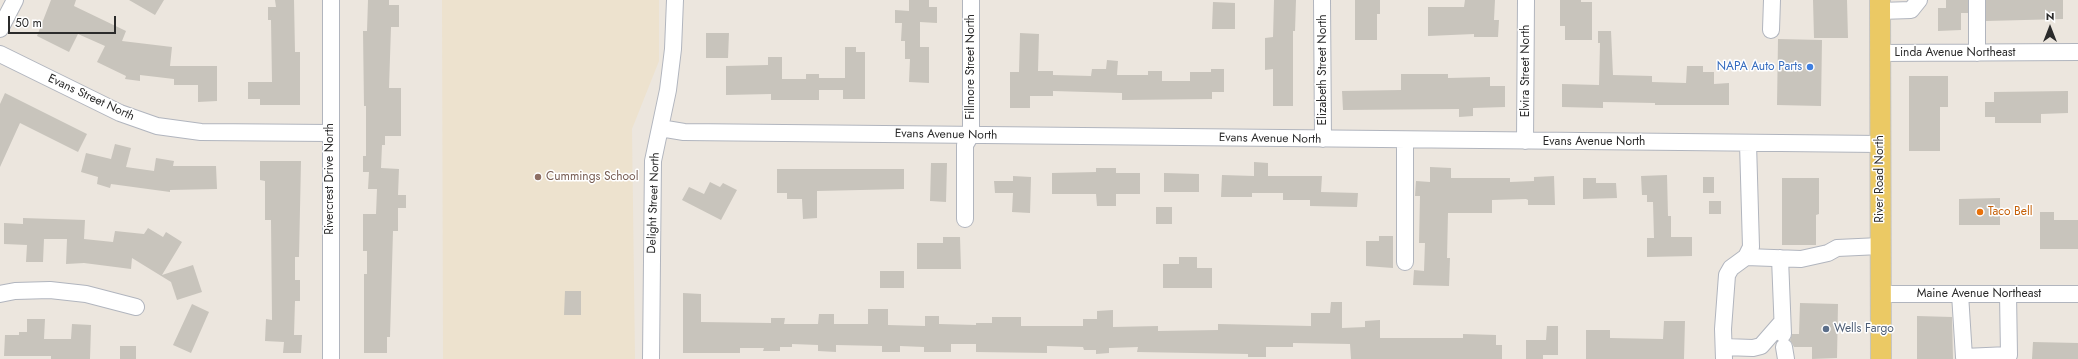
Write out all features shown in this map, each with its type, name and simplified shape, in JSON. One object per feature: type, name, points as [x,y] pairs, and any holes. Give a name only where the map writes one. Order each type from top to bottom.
[{"type":"main road","name":"River Road North","points":[[1880,6],[1881,359]]},
{"type":"street","points":[[0,29],[15,0]]},
{"type":"street","name":"Rivercrest Drive North","points":[[331,0],[331,359]]},
{"type":"street","name":"Delight Street North","points":[[651,359],[653,161],[668,90],[673,50],[675,0]]},
{"type":"street","name":"Fillmore Street North","points":[[965,218],[965,145],[971,135],[971,0]]},
{"type":"street","name":"Elizabeth Street North","points":[[1322,0],[1323,139]]},
{"type":"street","name":"Elvira Street North","points":[[1525,141],[1526,0]]},
{"type":"street","points":[[1771,30],[1772,0]]},
{"type":"street","points":[[1880,6],[1911,10],[1918,0]]},
{"type":"street","points":[[1977,0],[1977,53]]},
{"type":"street","name":"Linda Avenue Northeast","points":[[1880,53],[2078,52]]},
{"type":"street","name":"Evans Street North","points":[[0,54],[120,113],[157,126],[201,132],[330,133]]},
{"type":"street","name":"Evans Avenue North","points":[[660,128],[684,132],[1880,144]]},
{"type":"street","points":[[1405,140],[1405,262]]},
{"type":"street","points":[[1748,143],[1751,247],[1746,257],[1731,268],[1727,275],[1724,353],[1784,341],[1780,258]]},
{"type":"street","points":[[1746,257],[1801,259],[1828,253],[1837,248],[1880,246]]},
{"type":"street","points":[[0,294],[15,291],[50,290],[86,294],[136,308]]},
{"type":"street","name":"Maine Avenue Northeast","points":[[1880,294],[2078,294]]},
{"type":"street","points":[[1960,294],[1964,356],[2009,355],[2008,294]]},
{"type":"shaded area","name":"Cummings School","points":[[442,0],[659,0],[659,61],[632,129],[635,359],[443,359]]},
{"type":"building","points":[[51,0],[76,0],[74,6],[126,31],[122,41],[172,47],[170,66],[217,66],[217,101],[198,102],[198,85],[174,85],[174,79],[140,75],[140,81],[125,79],[126,76],[97,62],[105,46],[78,34],[69,52],[37,36]]},
{"type":"building","points":[[129,0],[164,0],[155,15]]},
{"type":"building","points":[[275,0],[294,0],[295,52],[300,52],[300,105],[260,105],[260,99],[248,99],[248,82],[272,82],[271,20],[268,20],[268,7],[276,7]]},
{"type":"building","points":[[368,0],[389,0],[389,5],[399,5],[399,27],[391,27],[389,88],[401,88],[401,136],[385,136],[385,145],[382,145],[381,168],[399,169],[398,195],[406,195],[406,208],[398,208],[398,231],[393,231],[390,337],[387,337],[387,353],[364,353],[364,274],[367,274],[367,251],[363,251],[363,214],[376,214],[377,189],[368,189],[369,172],[363,172],[363,156],[366,156],[366,106],[364,106],[363,31],[367,31]]},
{"type":"building","points":[[909,0],[929,0],[929,7],[937,7],[937,23],[920,22],[920,47],[929,47],[929,83],[909,82],[910,59],[905,59],[905,41],[901,41],[902,23],[895,23],[895,10],[909,11]]},
{"type":"building","points":[[1274,0],[1296,0],[1295,31],[1293,31],[1293,106],[1273,106],[1273,69],[1265,70],[1265,38],[1273,37]]},
{"type":"building","points":[[1355,0],[1380,0],[1380,14],[1377,14],[1377,40],[1355,40]]},
{"type":"building","points":[[1465,0],[1495,0],[1494,20],[1499,20],[1498,37],[1474,37],[1474,34],[1428,36],[1428,7],[1464,7]]},
{"type":"building","points":[[1560,0],[1581,0],[1581,2],[1592,2],[1592,40],[1565,40],[1565,26],[1560,26]]},
{"type":"building","points":[[1813,0],[1847,0],[1848,38],[1814,38]]},
{"type":"building","points":[[1946,0],[1968,0],[1968,13],[1961,13],[1961,30],[1938,31],[1938,8],[1946,8]]},
{"type":"building","points":[[1986,0],[2063,0],[2063,19],[1986,21]]},
{"type":"building","points":[[1213,2],[1235,3],[1235,29],[1212,29]]},
{"type":"building","points":[[1598,31],[1611,31],[1613,75],[1652,76],[1652,82],[1686,83],[1687,66],[1703,66],[1703,72],[1714,72],[1714,84],[1729,83],[1729,105],[1655,105],[1655,103],[1603,102],[1603,108],[1562,107],[1562,84],[1599,85],[1600,43],[1598,43]]},
{"type":"building","points":[[706,33],[729,33],[728,58],[706,58]]},
{"type":"building","points":[[1020,33],[1039,34],[1038,71],[1053,71],[1053,75],[1091,76],[1092,69],[1106,69],[1107,60],[1118,61],[1117,75],[1148,75],[1148,71],[1162,71],[1162,81],[1190,81],[1190,72],[1211,72],[1211,69],[1224,69],[1224,92],[1212,92],[1212,99],[1122,100],[1122,93],[1053,91],[1053,96],[1030,96],[1030,108],[1010,108],[1010,72],[1019,72]]},
{"type":"building","points":[[1778,39],[1822,40],[1821,106],[1777,105]]},
{"type":"building","points":[[845,47],[856,47],[856,52],[865,52],[865,99],[843,99],[843,90],[819,90],[819,100],[771,100],[771,94],[726,95],[726,66],[768,65],[768,57],[782,57],[782,79],[806,79],[806,74],[819,74],[819,78],[845,78]]},
{"type":"building","points":[[1401,74],[1448,74],[1448,78],[1490,77],[1490,86],[1505,86],[1505,107],[1473,108],[1473,116],[1459,117],[1459,109],[1343,110],[1342,91],[1401,90]]},
{"type":"building","points":[[1909,76],[1948,76],[1948,107],[1940,107],[1940,151],[1909,151]]},
{"type":"building","points":[[2068,91],[2068,113],[2041,114],[2041,123],[1995,123],[1995,117],[1985,117],[1985,102],[1994,102],[1994,92]]},
{"type":"building","points":[[5,93],[87,134],[78,152],[20,123],[0,167],[0,104]]},
{"type":"building","points":[[115,144],[131,148],[126,167],[154,171],[156,158],[174,161],[173,166],[216,166],[217,189],[170,190],[170,192],[111,184],[110,188],[97,184],[98,177],[81,172],[86,153],[111,159]]},
{"type":"building","points":[[260,161],[301,161],[299,257],[295,257],[295,280],[300,280],[300,301],[295,301],[294,335],[302,335],[301,353],[283,353],[284,342],[265,341],[266,319],[272,320],[271,220],[265,220],[265,181],[260,180]]},
{"type":"building","points":[[1254,162],[1268,163],[1268,176],[1322,176],[1321,192],[1358,193],[1357,207],[1310,206],[1310,200],[1283,200],[1283,193],[1252,193],[1252,197],[1221,197],[1222,175],[1254,176]]},
{"type":"building","points":[[931,163],[947,163],[946,202],[930,201]]},
{"type":"building","points":[[1430,167],[1451,168],[1451,178],[1510,178],[1510,182],[1534,181],[1534,177],[1554,176],[1555,205],[1528,205],[1528,200],[1526,199],[1492,200],[1492,213],[1448,213],[1447,258],[1450,258],[1449,286],[1413,285],[1414,270],[1424,271],[1425,243],[1419,243],[1420,196],[1415,196],[1416,181],[1430,182]]},
{"type":"building","points":[[1096,168],[1116,168],[1116,173],[1140,173],[1140,194],[1116,194],[1116,206],[1097,206],[1096,194],[1052,194],[1052,173],[1096,172]]},
{"type":"building","points":[[777,169],[904,169],[904,189],[817,191],[817,218],[803,219],[802,199],[787,199],[787,193],[777,193]]},
{"type":"building","points":[[1164,173],[1199,174],[1199,192],[1164,192]]},
{"type":"building","points":[[1667,175],[1668,216],[1671,216],[1671,237],[1692,237],[1692,256],[1647,257],[1647,238],[1654,238],[1653,202],[1647,202],[1647,195],[1642,195],[1641,176]]},
{"type":"building","points":[[1013,176],[1031,177],[1030,213],[1012,212],[1013,193],[995,193],[994,181],[1013,181]]},
{"type":"building","points":[[1703,177],[1714,177],[1714,193],[1703,193]]},
{"type":"building","points":[[1583,178],[1596,178],[1596,183],[1616,183],[1617,198],[1583,199]]},
{"type":"building","points":[[1782,178],[1819,178],[1819,214],[1816,215],[1816,245],[1782,245]]},
{"type":"building","points":[[710,182],[720,187],[723,183],[737,190],[721,220],[682,200],[689,187],[704,194]]},
{"type":"building","name":"Taco Bell","points":[[2000,198],[2000,225],[1959,225],[1959,199]]},
{"type":"building","points":[[1709,201],[1721,201],[1721,214],[1709,214]]},
{"type":"building","points":[[1156,207],[1172,207],[1172,224],[1156,224]]},
{"type":"building","points":[[2040,212],[2054,212],[2054,220],[2078,220],[2078,249],[2040,249]]},
{"type":"building","points":[[23,218],[85,220],[84,239],[113,242],[115,231],[144,234],[148,228],[163,237],[166,232],[182,242],[162,275],[193,265],[202,292],[177,300],[171,282],[132,258],[131,269],[84,263],[66,264],[67,239],[44,239],[43,262],[26,262],[27,245],[4,244],[4,223],[23,224]]},
{"type":"building","points":[[1379,236],[1393,236],[1393,268],[1366,266],[1366,241],[1379,241]]},
{"type":"building","points":[[943,237],[960,237],[961,269],[917,269],[917,243],[943,243]]},
{"type":"building","points":[[1179,257],[1197,257],[1197,268],[1212,268],[1212,288],[1163,288],[1163,264],[1179,264]]},
{"type":"building","points":[[880,271],[904,271],[904,288],[880,288]]},
{"type":"building","points":[[565,291],[581,291],[581,315],[564,315]]},
{"type":"building","points":[[683,293],[701,294],[701,322],[771,323],[771,318],[785,318],[784,324],[818,324],[819,314],[834,314],[834,324],[868,324],[868,309],[888,309],[888,325],[925,326],[925,316],[939,316],[939,324],[976,325],[976,323],[992,323],[992,317],[1021,317],[1021,326],[1083,326],[1083,319],[1097,319],[1097,311],[1113,310],[1113,327],[1158,326],[1158,331],[1218,330],[1218,324],[1311,326],[1311,313],[1330,313],[1331,302],[1342,302],[1342,328],[1365,327],[1365,321],[1380,320],[1380,338],[1463,338],[1463,334],[1496,335],[1496,345],[1502,345],[1502,359],[1351,359],[1350,344],[1293,343],[1293,347],[1266,347],[1266,357],[1248,357],[1248,354],[1137,352],[1138,347],[1109,348],[1109,353],[1096,354],[1096,350],[1084,350],[1083,347],[1047,346],[1047,353],[976,352],[976,344],[951,344],[951,352],[924,352],[924,347],[900,346],[900,352],[882,352],[882,346],[836,345],[836,352],[818,351],[818,345],[792,344],[792,347],[780,347],[780,351],[763,351],[764,348],[740,348],[740,353],[683,353]]},
{"type":"building","points":[[1800,303],[1838,304],[1837,358],[1812,359],[1812,347],[1794,347],[1790,340],[1792,334],[1799,334]]},
{"type":"building","points":[[192,304],[209,312],[191,353],[173,345]]},
{"type":"building","points":[[1917,316],[1952,317],[1953,359],[1917,359]]},
{"type":"building","points":[[27,319],[45,319],[44,339],[71,339],[72,324],[91,325],[90,359],[51,359],[51,356],[4,356],[5,335],[19,335],[19,332],[27,332]]},
{"type":"building","points":[[1664,321],[1685,321],[1684,359],[1586,359],[1586,330],[1610,330],[1610,338],[1663,339]]},
{"type":"building","points":[[1547,326],[1558,326],[1558,355],[1543,355],[1543,359],[1526,359],[1526,340],[1546,340]]},
{"type":"building","points":[[2033,342],[2078,343],[2078,359],[2032,359]]},
{"type":"building","points":[[120,346],[136,346],[136,359],[120,359]]},
{"type":"place","name":"NAPA Auto Parts","points":[[1810,67]]},
{"type":"place","name":"Cummings School","points":[[538,177]]},
{"type":"place","name":"Taco Bell","points":[[1980,212]]},
{"type":"place","name":"Wells Fargo","points":[[1826,329]]}]
